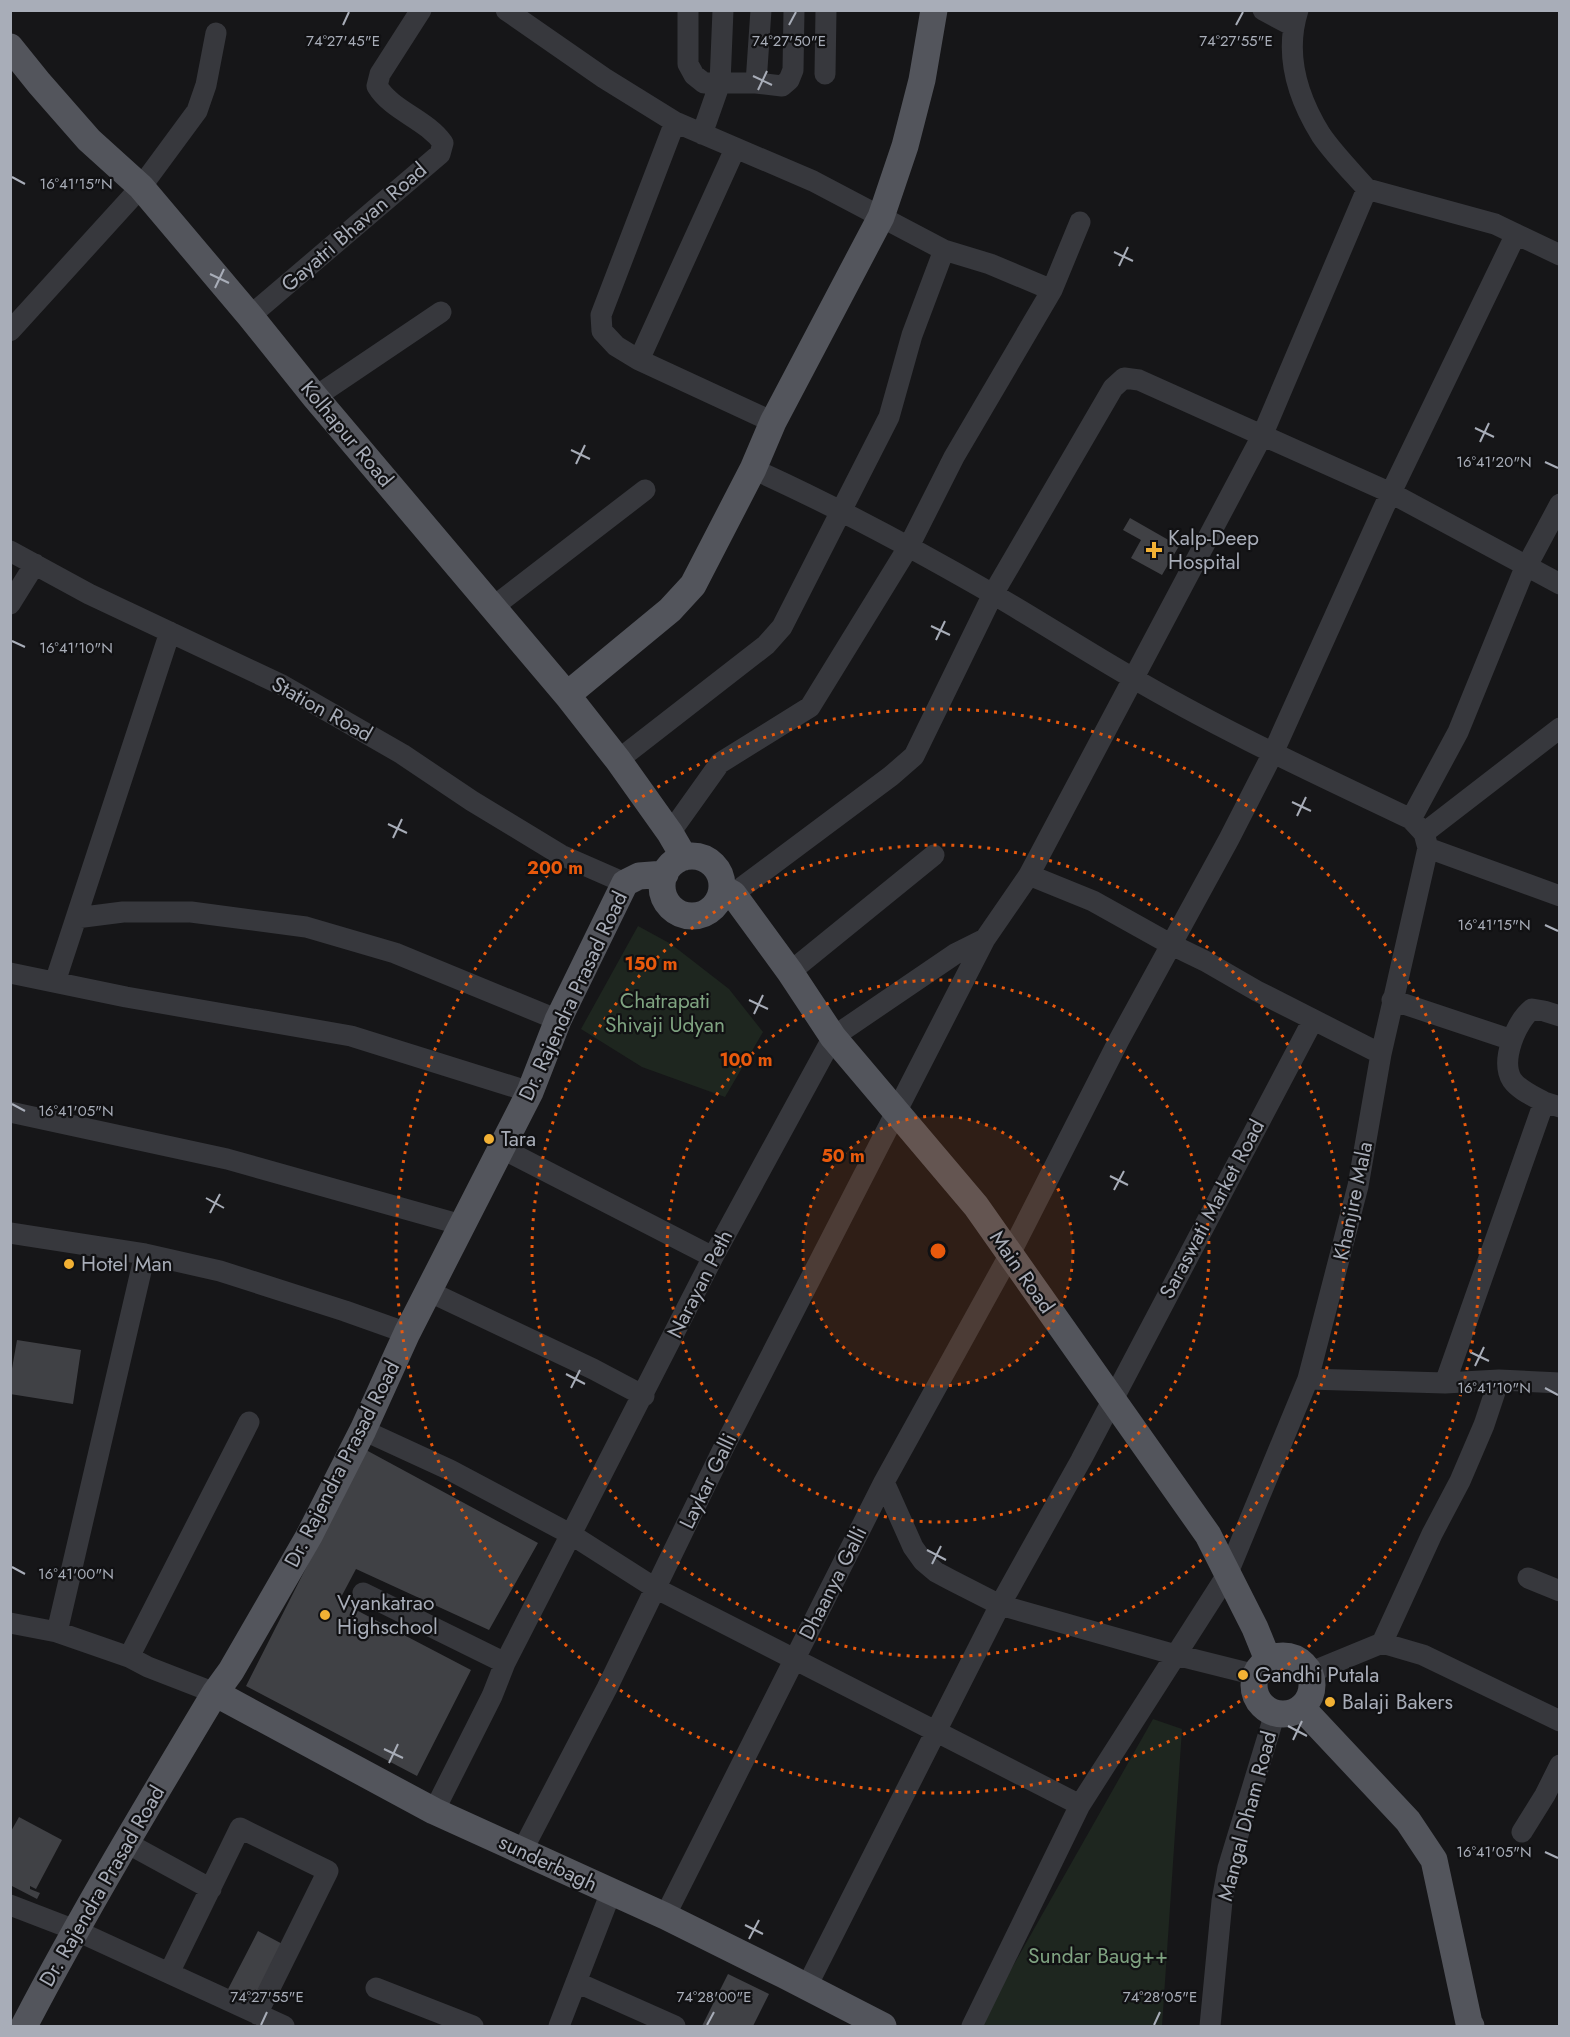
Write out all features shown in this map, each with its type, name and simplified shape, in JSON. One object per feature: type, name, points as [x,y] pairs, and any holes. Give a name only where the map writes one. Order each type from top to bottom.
[{"type":"main road","points":[[567,695],[670,610],[693,585],[753,469],[773,422],[880,217],[905,146],[922,80],[934,10]]},
{"type":"main road","name":"Kolhapur Road","points":[[10,47],[89,140],[141,187],[567,695],[618,760],[670,833],[675,866]]},
{"type":"main road","points":[[625,883],[639,876],[701,858],[708,861],[719,872],[732,896],[716,904],[710,910],[694,916],[685,915],[670,906],[665,899],[663,882],[675,866]]},
{"type":"main road","name":"Dr. Rajendra Prasad Road","points":[[24,2026],[125,1842],[215,1693],[231,1671],[309,1536],[363,1430],[406,1333],[530,1092],[558,1020],[625,883]]},
{"type":"main road","name":"Main Road","points":[[732,896],[790,972],[833,1036],[976,1206],[1112,1398],[1150,1456],[1208,1535],[1255,1628],[1262,1668]]},
{"type":"main road","points":[[1287,1656],[1304,1665],[1312,1682],[1311,1692],[1302,1708],[1284,1714],[1266,1709],[1255,1694],[1254,1684],[1262,1668],[1287,1656]]},
{"type":"main road","name":"sunderbagh","points":[[215,1693],[434,1811],[664,1916],[883,2026]]},
{"type":"main road","points":[[1302,1708],[1408,1821],[1434,1860],[1468,2023],[1471,2026]]},
{"type":"street","name":"Gayatri Bhavan Road","points":[[250,316],[440,153],[443,143],[436,134],[383,96],[377,86],[380,74],[421,10]]},
{"type":"street","points":[[507,10],[604,78],[675,122],[813,181],[944,250],[990,264],[1052,290]]},
{"type":"street","points":[[688,10],[688,64],[693,75],[704,82],[782,86],[789,80],[793,70],[794,10]]},
{"type":"street","points":[[702,134],[720,83],[723,10]]},
{"type":"street","points":[[756,83],[761,10]]},
{"type":"street","points":[[825,74],[826,10]]},
{"type":"street","points":[[1263,10],[1296,18],[1292,64],[1302,99],[1322,136],[1367,189],[1495,224],[1560,255]]},
{"type":"street","points":[[10,331],[141,187],[197,111],[206,85],[216,33]]},
{"type":"street","points":[[675,122],[601,315],[602,331],[616,346],[639,360],[773,422]]},
{"type":"street","points":[[639,360],[735,148]]},
{"type":"street","name":"Laykar Galli","points":[[522,1851],[607,1688],[724,1446],[985,939],[1029,875],[1262,436],[1367,189]]},
{"type":"street","points":[[670,833],[720,763],[810,707],[909,546],[954,457],[1052,290],[1080,222]]},
{"type":"street","name":"Dhaanya Galli","points":[[664,1916],[884,1482],[1010,1254],[1119,1040],[1229,839],[1273,753],[1391,494],[1516,234]]},
{"type":"street","points":[[618,760],[766,645],[782,627],[889,417],[912,335],[944,250]]},
{"type":"street","points":[[315,397],[441,312]]},
{"type":"street","points":[[732,896],[891,776],[914,756],[993,594],[1113,388],[1124,378],[1139,380],[1391,494],[1560,584]]},
{"type":"street","points":[[753,469],[909,546],[1133,678],[1421,833],[1560,896]]},
{"type":"street","points":[[493,607],[645,490]]},
{"type":"street","name":"Khanjire Mala","points":[[972,2026],[1080,1805],[1227,1575],[1308,1379],[1358,1186],[1421,833],[1458,732],[1527,567],[1560,504]]},
{"type":"street","name":"Station Road","points":[[10,551],[89,594],[282,685],[402,754],[472,801],[561,855],[625,883]]},
{"type":"street","points":[[10,604],[35,564]]},
{"type":"street","points":[[55,982],[170,632]]},
{"type":"street","points":[[1421,833],[1560,728]]},
{"type":"street","points":[[790,972],[934,855]]},
{"type":"street","points":[[1029,875],[1093,901],[1257,991],[1381,1054]]},
{"type":"street","points":[[76,918],[123,912],[191,912],[306,927],[395,953],[558,1020]]},
{"type":"street","points":[[833,1036],[955,954],[985,939]]},
{"type":"street","points":[[10,973],[126,997],[351,1036],[530,1092]]},
{"type":"street","points":[[1392,1000],[1512,1040]]},
{"type":"street","points":[[1445,1383],[1552,1105],[1521,1089],[1511,1078],[1508,1065],[1512,1040],[1524,1016],[1532,1010],[1560,1016]]},
{"type":"street","name":"Saraswati Market Road","points":[[807,1986],[1000,1605],[1081,1460],[1313,1020]]},
{"type":"street","name":"Narayan Peth","points":[[434,1811],[492,1696],[506,1663],[713,1257],[833,1036]]},
{"type":"street","points":[[10,1112],[227,1159],[462,1225]]},
{"type":"street","points":[[501,1148],[713,1257]]},
{"type":"street","points":[[10,1233],[146,1254],[220,1271],[406,1333]]},
{"type":"street","points":[[57,1632],[146,1254]]},
{"type":"street","points":[[428,1291],[593,1369],[644,1396]]},
{"type":"street","points":[[1308,1379],[1445,1383],[1498,1380],[1560,1383]]},
{"type":"street","points":[[1382,1643],[1432,1534],[1460,1481],[1484,1425],[1498,1380]]},
{"type":"street","points":[[129,1657],[249,1422]]},
{"type":"street","points":[[363,1430],[450,1470],[572,1534],[655,1588],[1080,1805]]},
{"type":"street","points":[[884,1482],[914,1547],[923,1561],[936,1572],[1000,1605],[1176,1655],[1262,1668]]},
{"type":"street","points":[[1528,1578],[1560,1591]]},
{"type":"street","points":[[363,1593],[506,1663]]},
{"type":"street","points":[[10,1623],[57,1632],[129,1657],[148,1667],[215,1693]]},
{"type":"street","points":[[1309,1673],[1382,1643],[1423,1655],[1560,1721]]},
{"type":"street","name":"Mangal Dham Road","points":[[1210,2026],[1222,1901],[1228,1868],[1275,1713]]},
{"type":"street","points":[[1522,1832],[1560,1765]]},
{"type":"street","points":[[169,1973],[240,1828],[328,1871],[256,2014]]},
{"type":"street","points":[[125,1842],[211,1888]]},
{"type":"street","points":[[559,2026],[611,1892]]},
{"type":"street","points":[[10,1905],[75,1930],[284,2026]]},
{"type":"street","points":[[576,1982],[675,2026]]},
{"type":"street","points":[[376,1988],[473,2026]]},
{"type":"green space","name":"Chatrapati Shivaji Udyan","points":[[638,926],[671,944],[729,989],[763,1032],[725,1097],[642,1067],[581,1029]]},
{"type":"green space","name":"Sundar Baug++","points":[[1153,1719],[1182,1729],[1162,2026],[979,2026]]},
{"type":"building","points":[[1130,518],[1179,546],[1162,575],[1131,558],[1141,540],[1123,530]]},
{"type":"building","points":[[17,1340],[81,1350],[73,1404],[10,1394]]},
{"type":"building","name":"Vyankatrao Highschool","points":[[366,1450],[538,1543],[489,1630],[356,1569],[339,1601],[471,1670],[417,1776],[246,1686]]},
{"type":"building","points":[[19,1817],[62,1840],[36,1889],[30,1886],[30,1889],[40,1893],[37,1899],[10,1885],[10,1833]]},
{"type":"building","points":[[258,1931],[288,1947],[255,2008],[226,1993]]},
{"type":"building","points":[[728,1974],[769,1994],[753,2026],[702,2026]]},
{"type":"place","name":"Kalp-Deep Hospital","points":[[1154,550]]},
{"type":"place","name":"Tara","points":[[489,1139]]},
{"type":"place","name":"Hotel Man","points":[[69,1264]]},
{"type":"place","name":"Vyankatrao Highschool","points":[[325,1615]]},
{"type":"place","name":"Gandhi Putala","points":[[1243,1675]]},
{"type":"place","name":"Balaji Bakers","points":[[1330,1702]]}]
